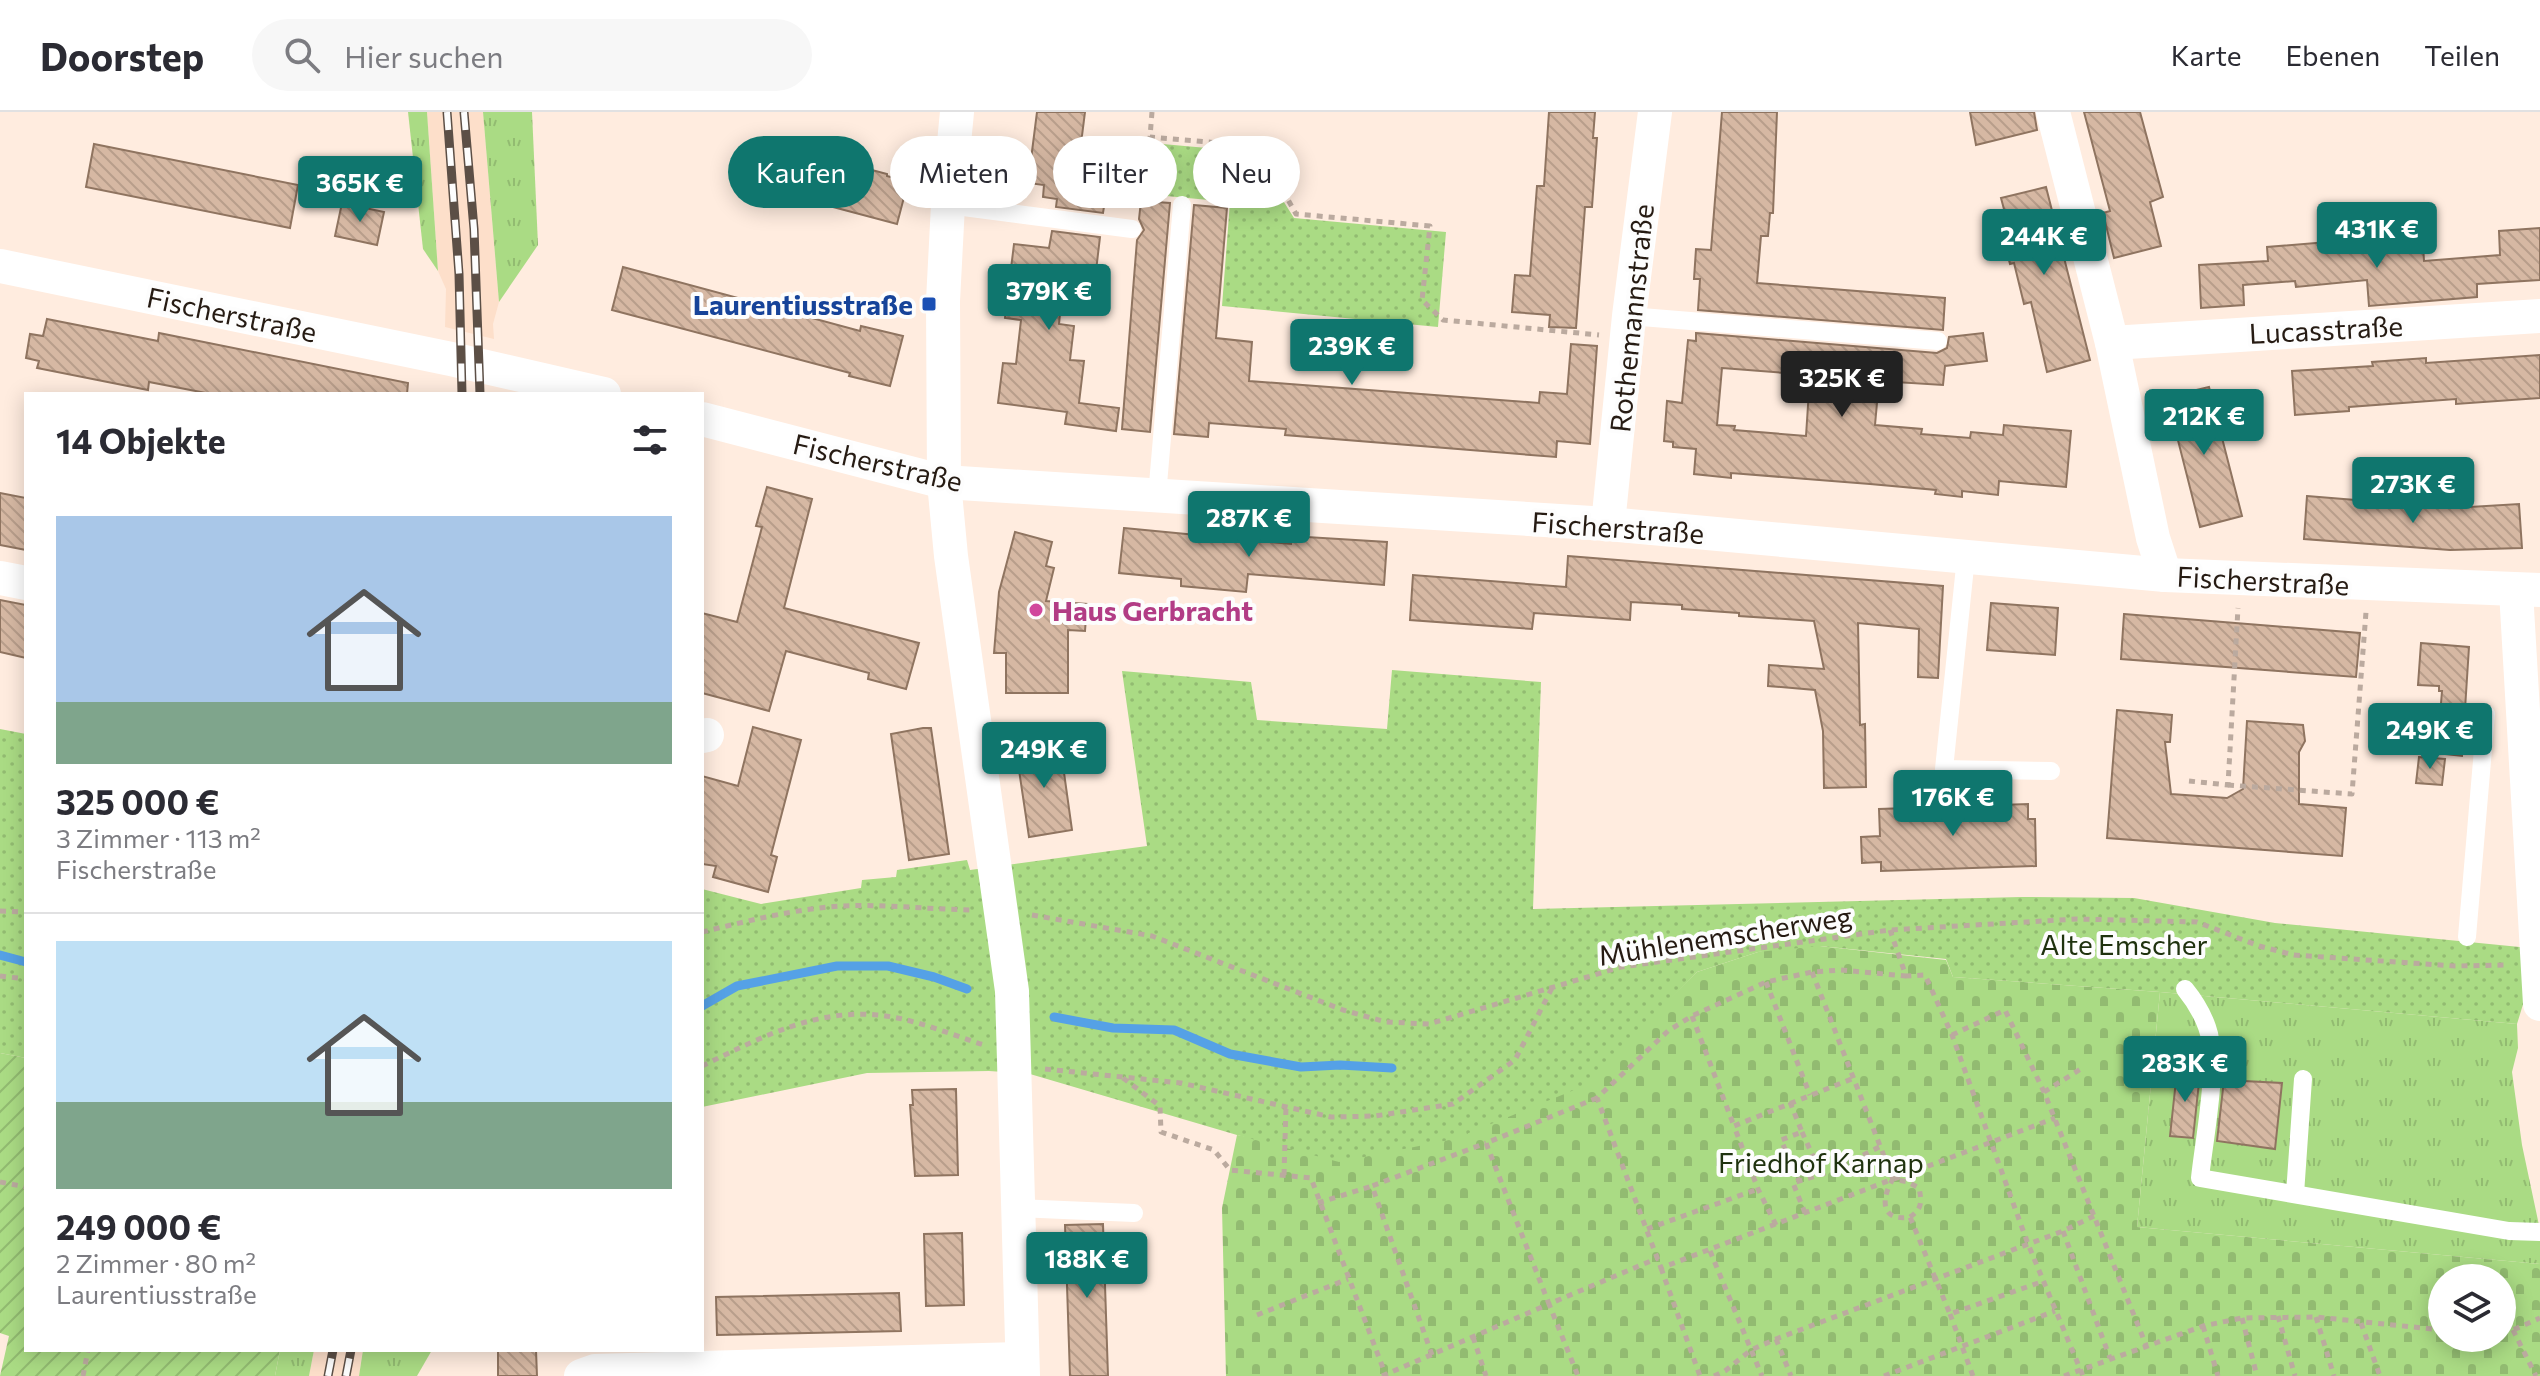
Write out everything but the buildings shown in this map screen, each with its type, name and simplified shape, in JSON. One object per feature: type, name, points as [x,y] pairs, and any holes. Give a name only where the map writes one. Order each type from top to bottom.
[{"type":"street","points":[[955,136],[957,112]]},
{"type":"street","name":"Rothemannstraße","points":[[1608,524],[1628,327],[1655,112]]},
{"type":"street","points":[[2053,112],[2112,343],[2153,538],[2165,575]]},
{"type":"street","points":[[581,1376],[595,1371],[1023,1367],[1012,991],[951,556],[944,482],[943,301],[948,208]]},
{"type":"street","name":"Fischerstraße","points":[[0,266],[589,392]]},
{"type":"street","name":"Lucasstraße","points":[[2112,343],[2540,316]]},
{"type":"street","name":"Fischerstraße","points":[[704,420],[944,482],[1608,524],[2165,575],[2528,591]]},
{"type":"street","points":[[0,578],[24,583]]},
{"type":"street","points":[[2528,591],[2529,788],[2540,1004]]},
{"type":"lane","points":[[1157,496],[1182,205]]},
{"type":"lane","points":[[971,208],[1132,229]]},
{"type":"lane","points":[[1628,327],[1938,341]]},
{"type":"lane","points":[[1966,557],[1944,769],[2051,771]]},
{"type":"lane","points":[[2467,937],[2486,714]]},
{"type":"lane","points":[[2185,989],[2195,1001],[2208,1028],[2212,1055],[2200,1178],[2509,1231],[2540,1232]]},
{"type":"lane","points":[[2295,1194],[2303,1079]]},
{"type":"lane","points":[[1017,1208],[1134,1213]]},
{"type":"path","points":[[1152,112],[1150,137],[1288,149],[1286,196],[1296,214],[1430,226],[1422,300],[1443,320],[1628,327]]},
{"type":"path","points":[[2228,785],[2240,579]]},
{"type":"path","points":[[2189,781],[2352,794],[2369,585]]},
{"type":"path","name":"Mühlenemscherweg","points":[[704,932],[786,913],[839,906],[889,905],[1002,911],[1152,936],[1343,1010],[1386,1022],[1429,1024],[1621,967],[1890,930],[2077,919],[2197,922],[2259,946],[2294,955],[2455,966],[2536,965]]},
{"type":"path","points":[[0,911],[24,912]]},
{"type":"path","points":[[1890,930],[1906,976]]},
{"type":"path","points":[[1318,1203],[1372,1186],[1597,1098],[1668,1031],[1692,1016],[1766,982],[1812,972],[1841,970],[1925,975],[1952,1035],[2028,1244],[2082,1373]]},
{"type":"path","points":[[1812,972],[1893,1179]]},
{"type":"path","points":[[0,976],[24,979]]},
{"type":"path","points":[[1766,982],[1810,1095]]},
{"type":"path","points":[[1375,1116],[1453,1104],[1515,1060],[1552,988]]},
{"type":"path","points":[[1952,1035],[2005,1010],[2055,1118],[2146,1345]]},
{"type":"path","points":[[1692,1016],[1758,1189],[1776,1225]]},
{"type":"path","points":[[2044,1092],[2084,1067]]},
{"type":"path","points":[[1123,1078],[1160,1106],[1161,1132],[1214,1150],[1230,1170],[1311,1178],[1384,1376],[1658,1258]]},
{"type":"path","points":[[1734,1126],[1854,1078]]},
{"type":"path","points":[[1597,1098],[1700,1376]]},
{"type":"path","points":[[1790,1102],[1821,1174]]},
{"type":"path","points":[[1284,1175],[1286,1106]]},
{"type":"path","points":[[1661,1268],[2055,1118]]},
{"type":"path","points":[[1799,1181],[1781,1140],[1802,1132]]},
{"type":"path","points":[[1486,1143],[1578,1376]]},
{"type":"path","points":[[1805,1213],[1793,1183],[1821,1174],[1881,1146]]},
{"type":"path","points":[[1893,1179],[1919,1188],[1922,1201],[1919,1211],[1910,1217],[1900,1219],[1884,1205],[1884,1193],[1893,1179]]},
{"type":"path","points":[[0,1182],[24,1187]]},
{"type":"path","points":[[1372,1186],[1432,1355]]},
{"type":"path","points":[[1647,1229],[1758,1189]]},
{"type":"path","points":[[1714,1376],[1751,1350],[1776,1339],[2063,1231],[2094,1216]]},
{"type":"path","points":[[1910,1217],[1973,1376]]},
{"type":"path","points":[[2063,1231],[2110,1358]]},
{"type":"path","points":[[1710,1251],[1762,1376]]},
{"type":"path","points":[[1257,1315],[1348,1279]]},
{"type":"path","points":[[1950,1314],[2044,1281]]},
{"type":"path","points":[[1884,1376],[2055,1311]]},
{"type":"path","points":[[2278,1316],[2295,1376]]},
{"type":"path","points":[[2064,1376],[2082,1373],[2110,1358],[2203,1326],[2242,1318],[2316,1317],[2428,1329]]},
{"type":"path","points":[[2316,1317],[2334,1376]]},
{"type":"path","points":[[2242,1318],[2257,1376]]},
{"type":"path","points":[[2516,1329],[2540,1318]]},
{"type":"path","points":[[2361,1323],[2380,1376]]},
{"type":"path","points":[[2203,1326],[2218,1376]]},
{"type":"path","points":[[2516,1336],[2536,1376]]},
{"type":"path","points":[[1473,1337],[1486,1376]]},
{"type":"path","points":[[1776,1339],[1791,1376]]},
{"type":"path","points":[[83,1376],[88,1352]]},
{"type":"shaded area","points":[[427,112],[483,112],[499,302],[493,324],[494,339],[445,327],[446,289],[438,271]]},
{"type":"shaded area","points":[[314,1352],[363,1352],[359,1376],[309,1376]]},
{"type":"green space","points":[[408,112],[427,112],[438,271],[423,249]]},
{"type":"green space","points":[[483,112],[532,112],[538,245],[499,302]]},
{"type":"green space","points":[[1177,145],[1193,147],[1193,199],[1177,197]]},
{"type":"green space","points":[[1230,208],[1288,208],[1294,218],[1446,232],[1438,327],[1222,306]]},
{"type":"green space","points":[[1392,670],[1541,682],[1533,909],[2021,897],[2134,898],[2275,923],[2540,949],[2517,1024],[1953,977],[1946,959],[1820,946],[1758,952],[1697,972],[1584,1086],[1454,1139],[1339,1162],[1030,1074],[989,1071],[867,1073],[704,1107],[704,890],[761,904],[861,888],[862,880],[896,877],[897,870],[967,860],[970,870],[1147,846],[1122,671],[1251,682],[1257,720],[1387,729]]},
{"type":"green space","points":[[0,729],[24,734],[24,1058],[0,1053]]},
{"type":"green space","name":"Friedhof Karnap","points":[[1786,946],[1820,946],[1946,960],[1953,977],[2160,992],[2137,1227],[2540,1264],[2540,1376],[1226,1376],[1222,1208],[1237,1135],[1339,1153],[1665,1003],[1697,972]]},
{"type":"green space","points":[[2160,992],[2517,1024],[2518,1048],[2512,1072],[2522,1145],[2540,1230],[2540,1264],[2137,1227]]},
{"type":"green space","points":[[0,1053],[24,1058],[24,1352],[280,1352],[275,1376],[0,1376],[9,1336],[0,1333]]},
{"type":"green space","points":[[280,1352],[314,1352],[309,1376],[275,1376]]},
{"type":"green space","points":[[363,1352],[431,1352],[417,1376],[359,1376]]},
{"type":"waterway","name":"Alte Emscher","points":[[0,955],[24,961]]},
{"type":"waterway","name":"Alte Emscher","points":[[704,1005],[737,986],[837,966],[888,966],[967,989]]},
{"type":"waterway","name":"Alte Emscher","points":[[1054,1017],[1113,1028],[1174,1030],[1230,1054],[1301,1067],[1340,1065],[1392,1068]]},
{"type":"railway","points":[[447,112],[459,274],[462,392]]},
{"type":"railway","points":[[464,112],[474,229],[480,392]]},
{"type":"railway","points":[[328,1376],[333,1352]]},
{"type":"railway","points":[[346,1376],[351,1352]]},
{"type":"place","name":"Laurentiusstraße","points":[[929,304]]},
{"type":"place","name":"Haus Gerbracht","points":[[1036,610]]}]
